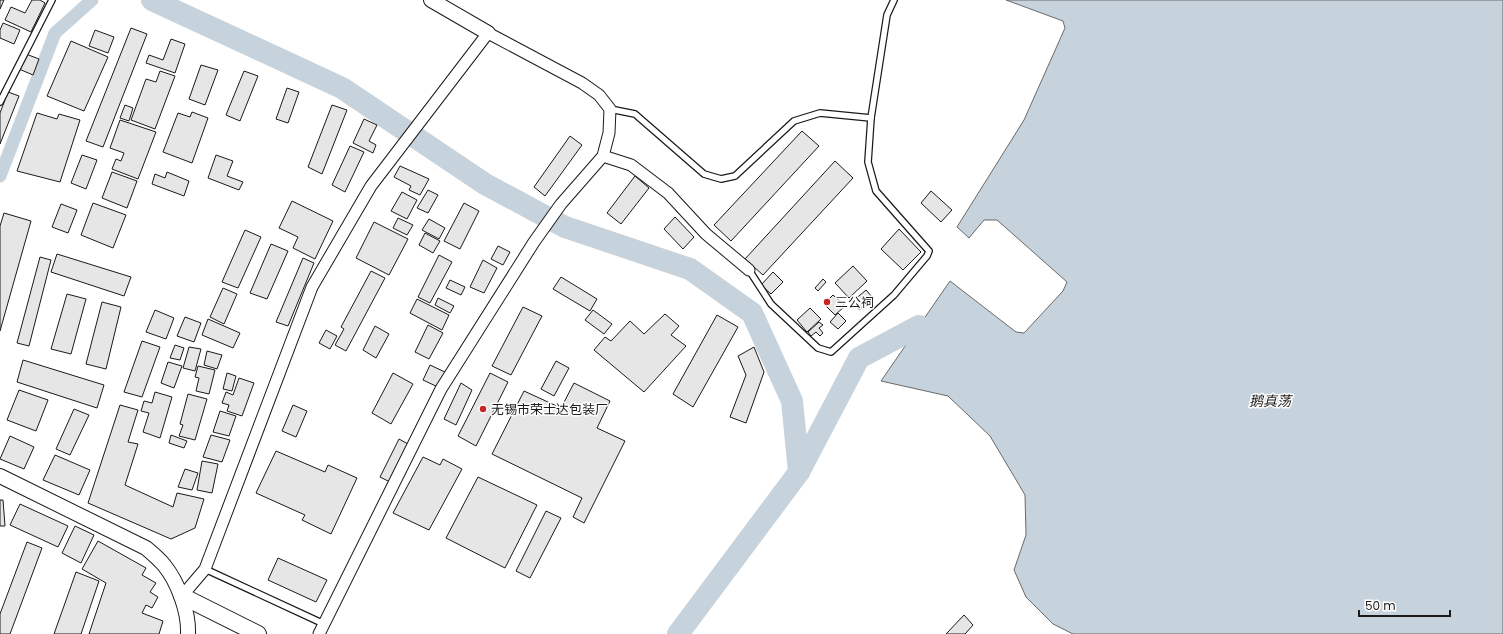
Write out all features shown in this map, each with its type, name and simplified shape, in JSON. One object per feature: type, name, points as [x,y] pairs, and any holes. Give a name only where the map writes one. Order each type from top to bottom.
[{"type":"main road","points":[[182,596],[258,634]]},
{"type":"street","points":[[321,629],[441,389],[534,242],[561,204],[603,156],[609,133],[610,109],[599,95],[582,83],[488,33],[431,0]]},
{"type":"street","points":[[182,596],[205,569],[312,287],[371,186],[488,33]]},
{"type":"street","points":[[603,156],[631,165],[668,193],[706,234],[749,270]]},
{"type":"street","points":[[0,476],[40,494],[146,548],[164,565],[182,596],[188,626],[188,634]]},
{"type":"lane","points":[[0,102],[52,0]]},
{"type":"lane","points":[[749,270],[771,304],[818,348],[831,352],[894,295],[927,256],[929,251],[876,191],[868,162],[871,118],[887,15],[894,0]]},
{"type":"lane","points":[[610,109],[635,114],[704,174],[721,179],[735,176],[794,121],[820,113],[871,118]]},
{"type":"lane","points":[[205,569],[321,629]]},
{"type":"water","name":"鹅真荡","points":[[1006,0],[1503,0],[1503,634],[1073,634],[1053,624],[1026,597],[1014,570],[1026,535],[1025,495],[990,436],[948,396],[881,381],[950,281],[1016,332],[1024,333],[1063,291],[1067,282],[997,220],[984,220],[969,238],[957,227],[1024,120],[1065,28],[1063,21]]},
{"type":"building","points":[[0,0],[4,0],[0,9]]},
{"type":"building","points":[[32,0],[40,0],[45,3],[31,32],[5,20],[11,7],[25,13]]},
{"type":"building","points":[[3,23],[20,30],[14,44],[0,38],[0,30]]},
{"type":"building","points":[[131,28],[147,34],[103,147],[86,141]]},
{"type":"building","points":[[95,30],[114,37],[108,53],[89,46]]},
{"type":"building","points":[[171,39],[185,44],[175,73],[146,63],[149,55],[163,60]]},
{"type":"building","points":[[71,41],[108,57],[84,111],[47,96]]},
{"type":"building","points":[[26,54],[39,59],[33,75],[19,69]]},
{"type":"building","points":[[201,65],[218,70],[205,105],[189,99]]},
{"type":"building","points":[[160,71],[175,76],[155,129],[131,120],[146,79],[156,82]]},
{"type":"building","points":[[244,71],[258,76],[240,121],[226,115]]},
{"type":"building","points":[[287,88],[299,92],[288,123],[276,119]]},
{"type":"building","points":[[8,92],[19,96],[0,144],[0,113]]},
{"type":"building","points":[[125,105],[133,108],[129,121],[120,118]]},
{"type":"building","points":[[332,105],[347,110],[322,174],[308,167]]},
{"type":"building","points":[[192,112],[208,118],[192,163],[163,152],[178,113],[190,117]]},
{"type":"building","points":[[37,113],[57,119],[59,114],[80,120],[60,182],[17,171]]},
{"type":"building","points":[[364,119],[377,125],[369,141],[376,145],[373,153],[353,143]]},
{"type":"building","points":[[120,120],[156,132],[138,179],[112,169],[116,159],[121,161],[124,153],[110,148]]},
{"type":"building","points":[[802,131],[819,146],[731,241],[714,225]]},
{"type":"building","points":[[570,136],[582,145],[545,196],[534,187]]},
{"type":"building","points":[[350,146],[364,152],[345,192],[332,185]]},
{"type":"building","points":[[82,155],[97,160],[86,189],[71,183]]},
{"type":"building","points":[[216,155],[233,161],[227,176],[243,182],[239,190],[208,178]]},
{"type":"building","points":[[835,161],[853,178],[763,275],[745,259]]},
{"type":"building","points":[[400,166],[429,179],[420,195],[409,190],[411,186],[394,177]]},
{"type":"building","points":[[112,172],[137,181],[127,208],[102,198]]},
{"type":"building","points":[[167,172],[189,181],[184,196],[152,184],[155,174],[165,178]]},
{"type":"building","points":[[635,176],[649,188],[621,224],[607,213]]},
{"type":"building","points":[[428,190],[438,195],[428,213],[417,208]]},
{"type":"building","points":[[931,191],[952,210],[941,222],[921,203]]},
{"type":"building","points":[[402,192],[417,200],[407,219],[391,211]]},
{"type":"building","points":[[292,201],[333,221],[315,259],[293,248],[298,237],[279,228]]},
{"type":"building","points":[[93,203],[126,215],[113,248],[81,235]]},
{"type":"building","points":[[464,203],[479,211],[460,249],[444,241]]},
{"type":"building","points":[[61,204],[77,210],[68,233],[52,227]]},
{"type":"building","points":[[4,213],[31,221],[0,331],[0,226]]},
{"type":"building","points":[[675,217],[694,237],[683,249],[664,229]]},
{"type":"building","points":[[398,218],[413,225],[407,235],[393,228]]},
{"type":"building","points":[[429,219],[445,228],[439,239],[422,230]]},
{"type":"building","points":[[374,222],[408,239],[389,275],[356,258]]},
{"type":"building","points":[[899,229],[921,252],[903,270],[881,249]]},
{"type":"building","points":[[245,230],[261,237],[238,288],[222,282]]},
{"type":"building","points":[[425,233],[440,241],[433,253],[419,245]]},
{"type":"building","points":[[271,244],[288,251],[267,299],[250,293]]},
{"type":"building","points":[[498,246],[510,252],[503,265],[491,259]]},
{"type":"building","points":[[57,254],[131,277],[124,296],[51,272]]},
{"type":"building","points":[[439,255],[452,262],[430,303],[418,297]]},
{"type":"building","points":[[40,257],[51,260],[29,346],[17,343]]},
{"type":"building","points":[[303,258],[314,263],[288,326],[276,322]]},
{"type":"building","points":[[483,260],[497,268],[484,293],[470,287]]},
{"type":"building","points":[[853,266],[867,281],[849,298],[835,283]]},
{"type":"building","points":[[371,271],[385,278],[346,351],[335,345],[344,329],[341,327]]},
{"type":"building","points":[[773,272],[783,282],[771,294],[761,285]]},
{"type":"building","points":[[561,277],[597,299],[590,311],[553,289]]},
{"type":"building","points":[[823,279],[826,282],[818,291],[815,288]]},
{"type":"building","points":[[450,280],[465,287],[461,295],[446,288]]},
{"type":"building","points":[[223,288],[237,294],[224,324],[210,317]]},
{"type":"building","points":[[866,290],[873,298],[859,310],[852,302]]},
{"type":"building","points":[[67,294],[86,299],[71,354],[51,349]]},
{"type":"building","points":[[833,295],[845,306],[835,315],[824,304]]},
{"type":"building","points":[[438,298],[454,306],[450,313],[435,305]]},
{"type":"building","points":[[417,299],[449,315],[442,330],[410,313]]},
{"type":"building","points":[[102,302],[121,307],[106,369],[86,364]]},
{"type":"building","points":[[523,307],[542,316],[511,375],[492,366]]},
{"type":"building","points":[[810,308],[821,319],[807,332],[797,320]]},
{"type":"building","points":[[155,310],[174,318],[166,339],[146,332]]},
{"type":"building","points":[[593,310],[612,324],[604,334],[585,320]]},
{"type":"building","points":[[838,313],[846,321],[838,329],[830,322]]},
{"type":"building","points":[[665,314],[679,326],[671,335],[686,346],[644,392],[594,350],[605,337],[611,341],[630,321],[644,334]]},
{"type":"building","points":[[717,315],[738,327],[693,407],[673,394]]},
{"type":"building","points":[[185,317],[201,323],[194,342],[177,336]]},
{"type":"building","points":[[208,319],[240,333],[233,348],[202,335]]},
{"type":"building","points":[[819,322],[823,325],[819,328],[823,333],[820,336],[816,332],[811,336],[808,332]]},
{"type":"building","points":[[428,325],[443,333],[429,359],[415,352]]},
{"type":"building","points":[[375,326],[389,334],[376,358],[363,350]]},
{"type":"building","points":[[326,330],[337,336],[330,349],[319,343]]},
{"type":"building","points":[[142,341],[160,347],[142,397],[124,392]]},
{"type":"building","points":[[175,345],[184,348],[180,360],[170,358]]},
{"type":"building","points":[[189,347],[201,349],[195,371],[183,368]]},
{"type":"building","points":[[754,347],[764,372],[746,423],[730,417],[746,375],[738,356]]},
{"type":"building","points":[[207,351],[222,355],[217,369],[204,365]]},
{"type":"building","points":[[23,360],[104,385],[97,408],[17,382]]},
{"type":"building","points":[[556,361],[569,368],[554,396],[541,389]]},
{"type":"building","points":[[168,362],[182,366],[174,388],[161,383]]},
{"type":"building","points":[[430,365],[447,373],[440,388],[423,380]]},
{"type":"building","points":[[198,366],[215,370],[209,394],[196,391],[199,378],[195,377]]},
{"type":"building","points":[[227,373],[236,376],[232,391],[223,389]]},
{"type":"building","points":[[393,373],[413,384],[391,424],[372,413]]},
{"type":"building","name":"无锡市荣士达包装厂","points":[[490,373],[508,382],[476,446],[458,436]]},
{"type":"building","points":[[239,378],[254,383],[242,416],[227,411],[229,405],[222,403],[226,392],[233,395]]},
{"type":"building","points":[[461,383],[472,390],[456,425],[444,419]]},
{"type":"building","points":[[574,383],[610,401],[597,428],[625,441],[584,523],[573,517],[582,498],[492,454],[524,391],[561,408]]},
{"type":"building","points":[[19,390],[48,400],[36,431],[7,420]]},
{"type":"building","points":[[155,392],[172,397],[160,438],[143,432],[149,413],[141,411],[144,401],[152,403]]},
{"type":"building","points":[[188,394],[207,399],[195,440],[179,436],[183,425],[180,424]]},
{"type":"building","points":[[120,405],[138,410],[128,442],[138,444],[125,485],[173,507],[177,493],[204,499],[195,528],[171,539],[88,503]]},
{"type":"building","points":[[293,405],[307,411],[296,437],[282,431]]},
{"type":"building","points":[[74,409],[89,415],[70,455],[56,449]]},
{"type":"building","points":[[220,411],[236,416],[229,436],[213,432]]},
{"type":"building","points":[[171,435],[187,441],[184,448],[169,443]]},
{"type":"building","points":[[211,435],[230,440],[222,462],[203,457]]},
{"type":"building","points":[[10,436],[34,447],[24,469],[0,459]]},
{"type":"building","points":[[399,439],[408,444],[390,482],[380,477]]},
{"type":"building","points":[[276,451],[325,472],[328,465],[357,478],[331,534],[302,520],[305,515],[256,493]]},
{"type":"building","points":[[55,455],[90,470],[79,495],[43,480]]},
{"type":"building","points":[[423,457],[440,465],[443,459],[462,469],[429,530],[393,513]]},
{"type":"building","points":[[202,461],[218,464],[212,493],[197,490]]},
{"type":"building","points":[[185,469],[198,473],[192,490],[178,487]]},
{"type":"building","points":[[478,477],[537,505],[505,568],[446,538]]},
{"type":"building","points":[[0,500],[3,500],[5,526],[0,526]]},
{"type":"building","points":[[20,504],[68,526],[58,547],[10,525]]},
{"type":"building","points":[[546,511],[561,518],[530,578],[516,571]]},
{"type":"building","points":[[75,526],[94,535],[81,563],[62,553]]},
{"type":"building","points":[[98,541],[146,568],[142,575],[156,583],[150,592],[158,597],[152,608],[146,605],[142,613],[163,621],[159,634],[89,634],[106,583],[82,569]]},
{"type":"building","points":[[27,542],[42,548],[10,634],[0,634],[0,614]]},
{"type":"building","points":[[278,558],[327,580],[316,602],[268,580]]},
{"type":"building","points":[[76,572],[99,581],[81,634],[54,634]]},
{"type":"building","points":[[964,615],[973,625],[965,634],[946,634]]},
{"type":"waterway","points":[[0,176],[55,33],[92,0]]},
{"type":"waterway","points":[[152,0],[342,88],[485,184],[565,227],[690,269],[752,313],[792,401],[799,472]]},
{"type":"waterway","points":[[678,634],[799,472],[859,358],[919,326]]},
{"type":"place","name":"三公祠","points":[[827,302]]},
{"type":"place","name":"无锡市荣士达包装厂","points":[[483,409]]}]
